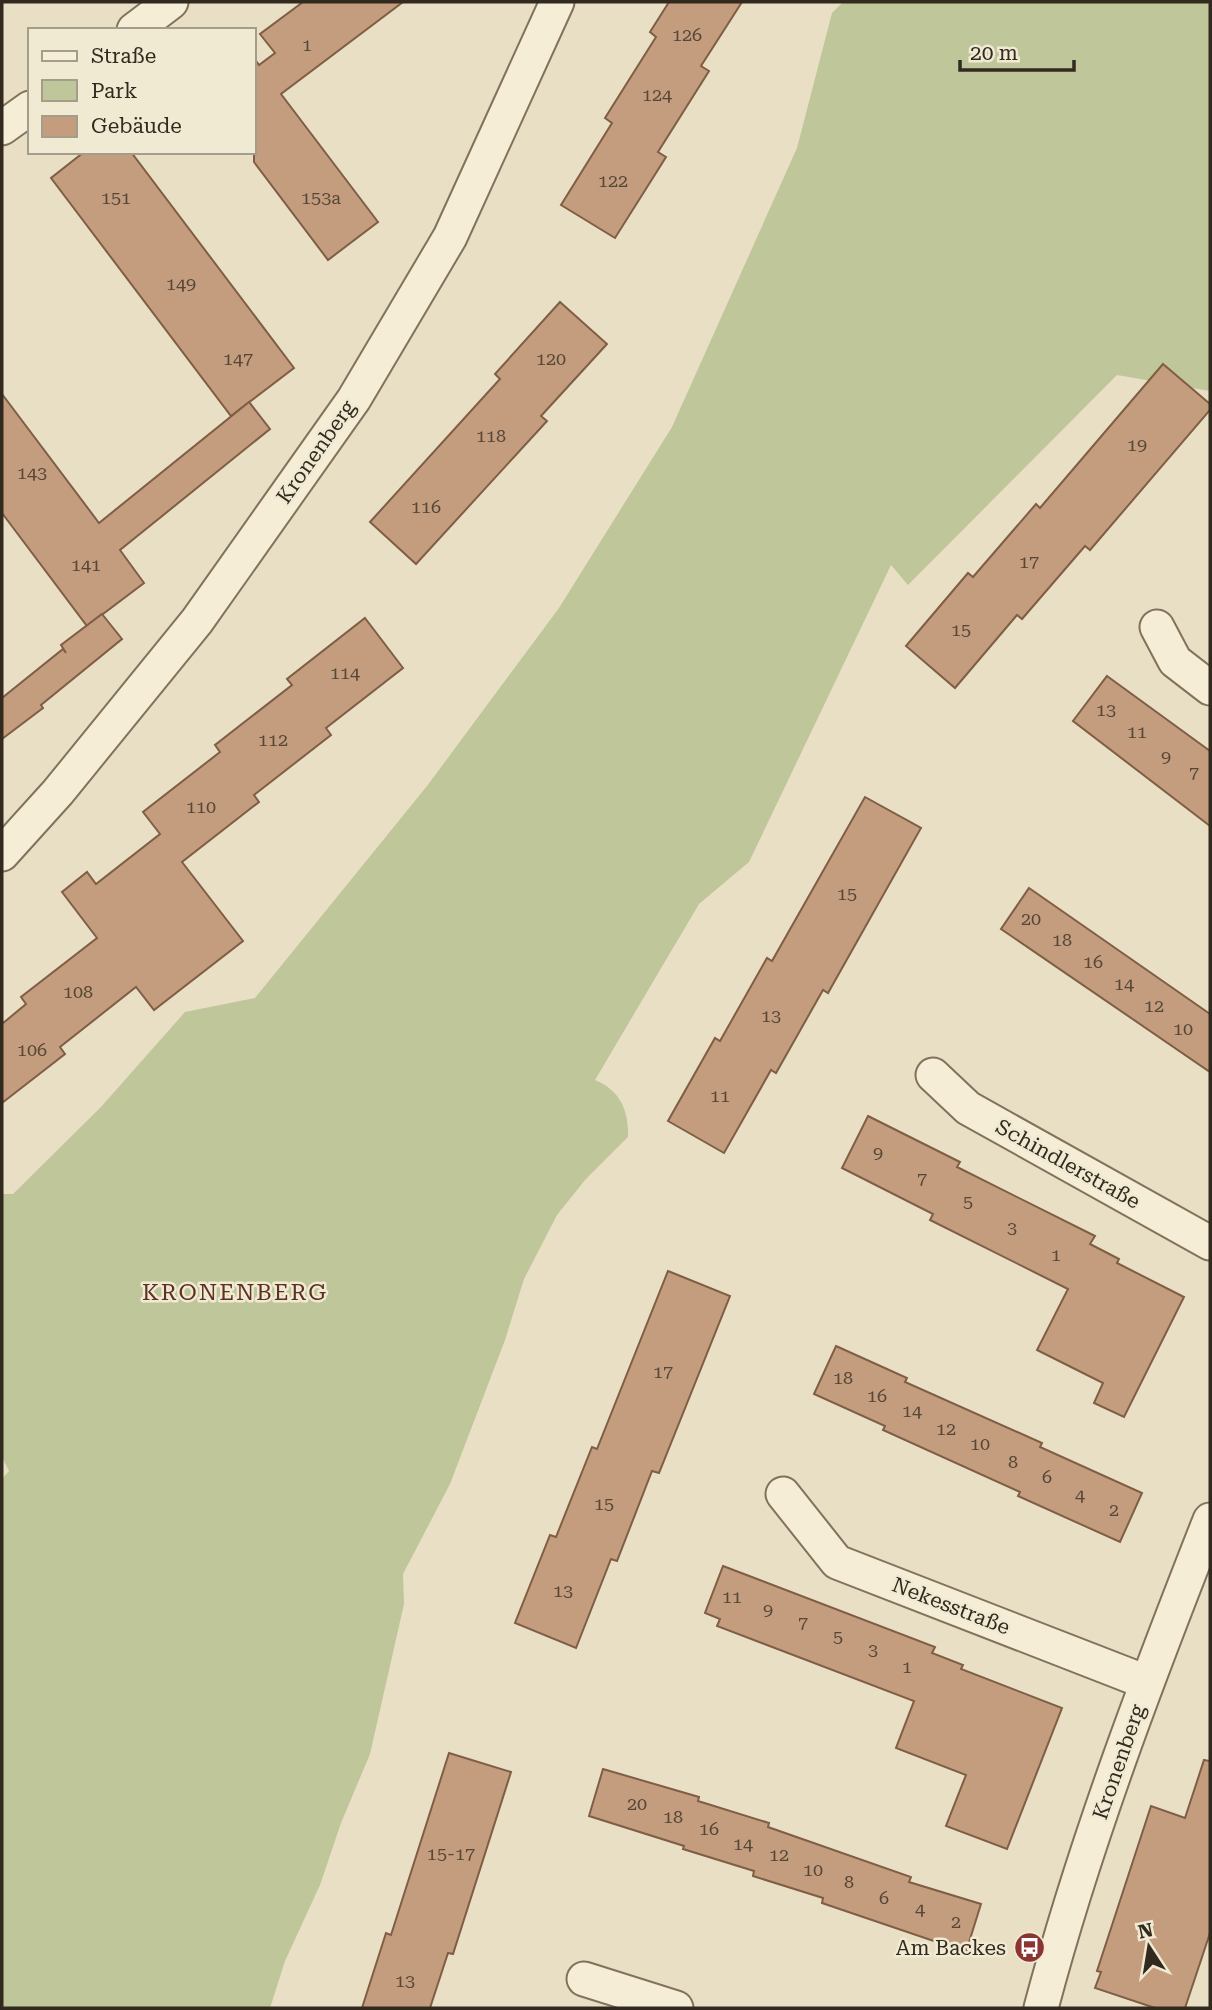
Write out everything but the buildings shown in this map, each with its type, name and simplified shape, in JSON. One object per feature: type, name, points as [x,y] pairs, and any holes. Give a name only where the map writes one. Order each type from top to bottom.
[{"type":"street","points":[[137,28],[171,2]]},
{"type":"street","name":"Kronenberg","points":[[2,854],[58,792],[197,621],[354,399],[450,237],[557,2]]},
{"type":"street","points":[[2,128],[28,109]]},
{"type":"street","points":[[1157,627],[1175,661],[1210,688]]},
{"type":"street","name":"Schindlerstraße","points":[[933,1075],[968,1108],[1210,1243]]},
{"type":"street","name":"Nekesstraße","points":[[783,1494],[837,1562],[1146,1682]]},
{"type":"street","name":"Kronenberg","points":[[1041,2008],[1063,1923],[1146,1682],[1210,1520]]},
{"type":"street","points":[[584,1979],[676,2008]]},
{"type":"green space","points":[[843,2],[1210,2],[1210,391],[1117,375],[908,585],[891,565],[749,862],[699,904],[595,1080],[611,1089],[621,1102],[627,1119],[628,1137],[585,1180],[557,1215],[524,1279],[505,1340],[450,1484],[403,1574],[404,1604],[370,1754],[341,1823],[320,1885],[285,1961],[270,2008],[2,2008],[2,1479],[9,1471],[2,1457],[2,1194],[13,1194],[101,1107],[185,1012],[255,998],[427,786],[559,608],[672,427],[797,148],[832,13]]},
{"type":"place","name":"Am Backes","points":[[1029,1948]]},
{"type":"district","name":"KRONENBERG","points":[[235,1292]]}]
